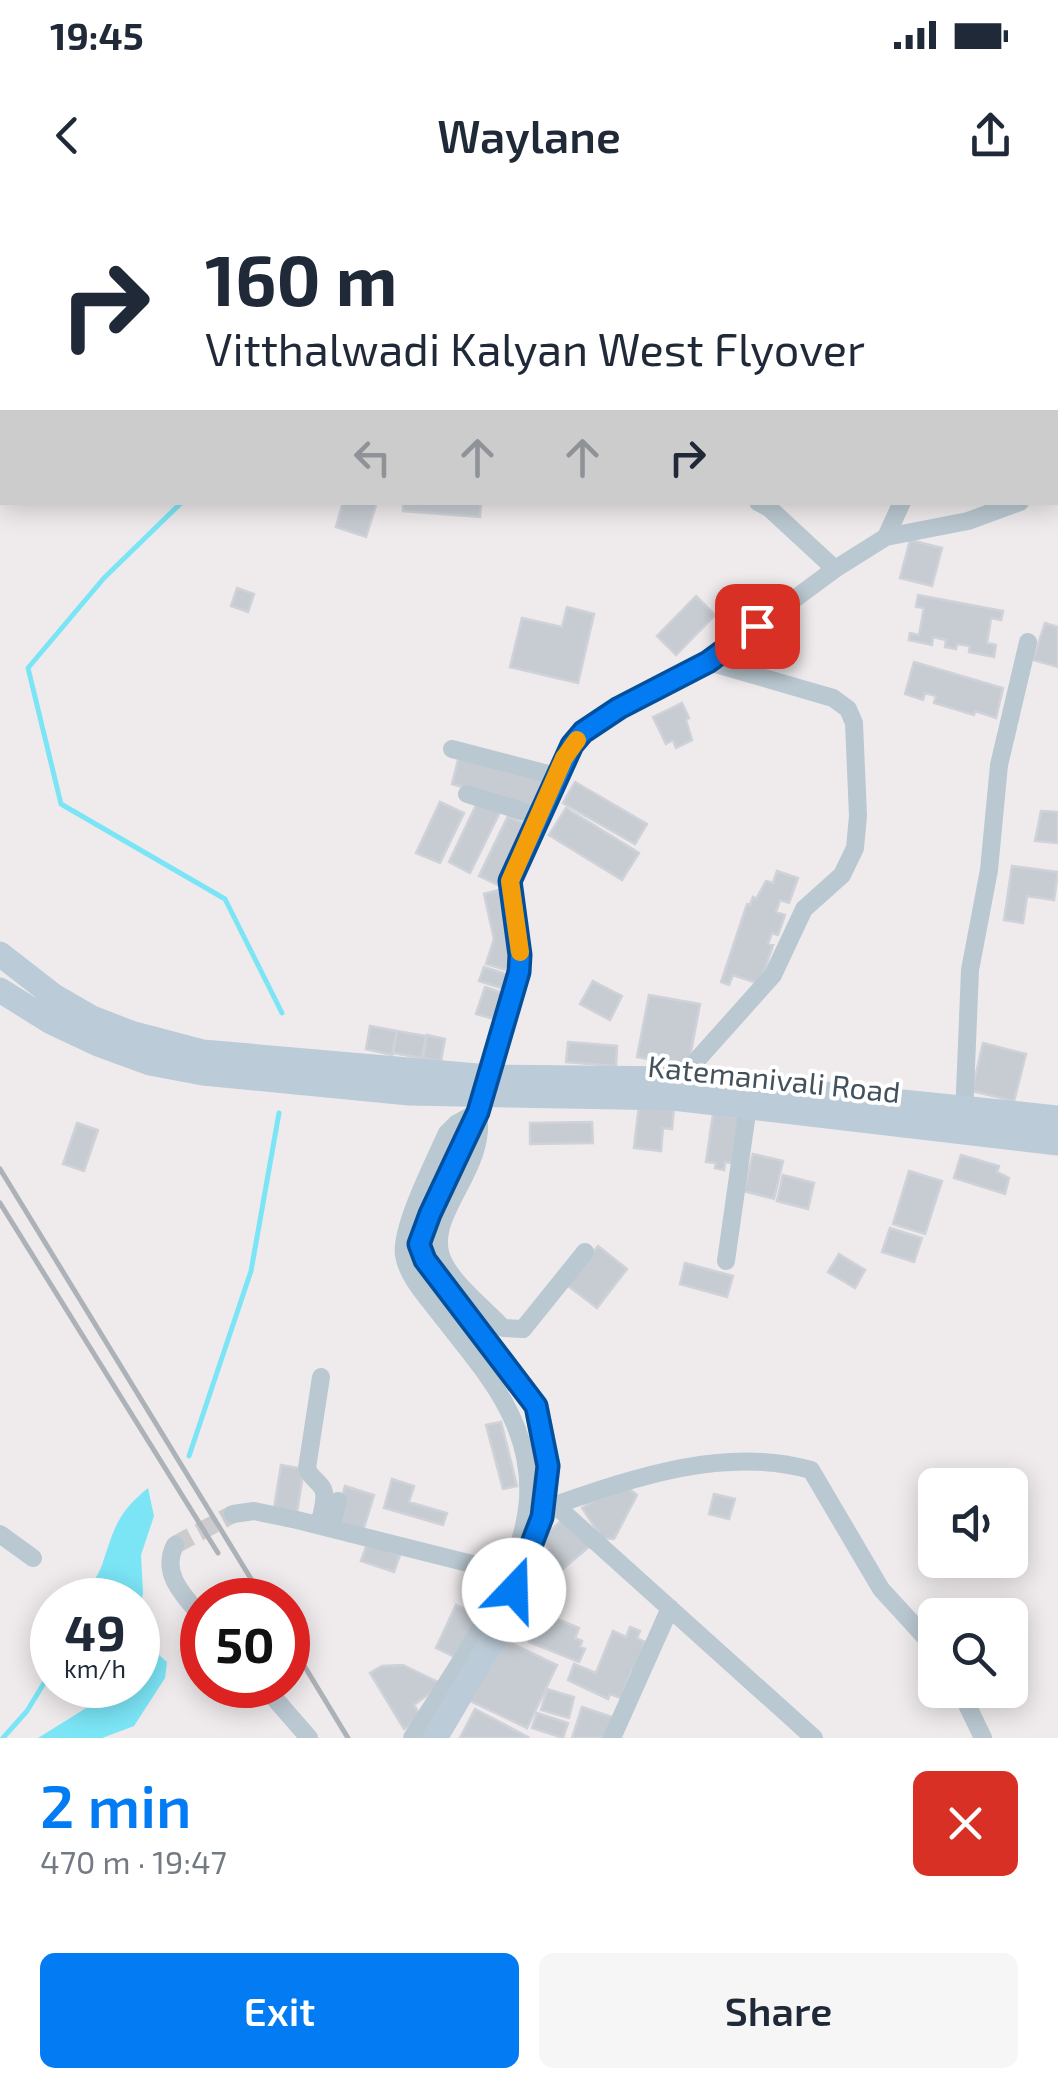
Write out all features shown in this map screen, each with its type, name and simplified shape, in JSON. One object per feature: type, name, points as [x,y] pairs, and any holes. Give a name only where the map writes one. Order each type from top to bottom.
[{"type":"main road","points":[[0,954],[54,996],[92,1018],[131,1032],[203,1052],[312,1073],[483,1095],[419,1244],[425,1260],[536,1406],[548,1466],[542,1517],[501,1626],[435,1738]]},
{"type":"main road","points":[[0,990],[50,1022],[150,1062],[203,1073],[312,1073]]},
{"type":"main road","name":"Katemanivali Road","points":[[483,1095],[680,1079],[964,1120],[1058,1143]]},
{"type":"main road","name":"Katemanivali Road","points":[[483,1095],[673,1098],[964,1120],[1058,1118]]},
{"type":"street","points":[[764,505],[835,569]]},
{"type":"street","points":[[886,537],[901,505]]},
{"type":"street","points":[[584,1252],[523,1329],[514,1331],[503,1328],[445,1267],[437,1238],[442,1219],[475,1156],[482,1133],[483,1095],[519,972],[510,881],[572,745],[583,732],[619,708],[708,662],[835,569],[886,537],[968,522],[1012,505]]},
{"type":"street","points":[[964,1120],[970,970],[989,870],[999,765],[1028,642]]},
{"type":"street","points":[[680,1079],[773,975],[804,909],[842,875],[855,848],[858,816],[854,722],[848,709],[833,698],[708,662]]},
{"type":"street","points":[[452,749],[556,776]]},
{"type":"street","points":[[467,794],[538,816]]},
{"type":"street","points":[[412,1738],[508,1573],[520,1542],[528,1498],[520,1428],[492,1382],[420,1288],[404,1255],[409,1223],[447,1134],[483,1095]]},
{"type":"street","points":[[726,1262],[748,1106]]},
{"type":"street","points":[[321,1377],[307,1468],[323,1489],[325,1527]]},
{"type":"street","points":[[555,1505],[692,1465],[777,1460],[810,1470],[881,1589],[918,1629]]},
{"type":"street","points":[[528,1498],[555,1505],[814,1738]]},
{"type":"street","points":[[325,1527],[338,1501]]},
{"type":"street","points":[[233,1514],[254,1510],[508,1573]]},
{"type":"street","points":[[0,1534],[32,1558]]},
{"type":"street","points":[[174,1546],[170,1561],[174,1582],[180,1590]]},
{"type":"street","points":[[612,1738],[670,1608]]},
{"type":"street","points":[[283,1708],[309,1738]]},
{"type":"street","points":[[969,1708],[983,1738]]},
{"type":"water","points":[[148,1488],[154,1516],[141,1555],[142,1578],[94,1578],[123,1514]]},
{"type":"water","points":[[160,1656],[167,1662],[160,1686]]},
{"type":"water","points":[[86,1708],[146,1708],[134,1726],[102,1738],[38,1738]]},
{"type":"building","points":[[342,505],[376,505],[366,537],[336,527]]},
{"type":"building","points":[[403,505],[481,505],[480,517],[403,511]]},
{"type":"building","points":[[910,540],[942,548],[932,586],[900,578]]},
{"type":"building","points":[[237,588],[254,594],[248,612],[231,606]]},
{"type":"building","points":[[918,595],[1003,611],[1001,620],[991,618],[987,643],[996,645],[994,657],[969,652],[970,646],[945,647],[946,640],[933,637],[932,645],[909,640],[910,633],[919,635],[924,608],[916,607]]},
{"type":"building","points":[[696,596],[715,615],[676,655],[657,636]]},
{"type":"building","points":[[567,607],[594,614],[578,683],[510,667],[522,618],[562,627]]},
{"type":"building","points":[[1045,623],[1058,627],[1058,667],[1033,660]]},
{"type":"building","points":[[914,662],[1003,688],[996,718],[934,703],[936,696],[925,693],[923,700],[905,694]]},
{"type":"building","points":[[682,703],[692,740],[676,748],[673,740],[666,744],[653,717]]},
{"type":"building","points":[[459,756],[545,778],[536,807],[452,784]]},
{"type":"building","points":[[575,782],[647,824],[635,844],[563,803]]},
{"type":"building","points":[[479,799],[501,810],[470,873],[449,862]]},
{"type":"building","points":[[440,802],[464,813],[440,863],[416,853]]},
{"type":"building","points":[[566,808],[639,853],[622,880],[549,835]]},
{"type":"building","points":[[1041,811],[1058,812],[1058,843],[1035,841]]},
{"type":"building","points":[[508,816],[527,825],[498,885],[479,876]]},
{"type":"building","points":[[1012,866],[1058,872],[1054,900],[1027,896],[1023,923],[1004,920]]},
{"type":"building","points":[[777,871],[798,878],[789,903],[780,900],[776,912],[785,915],[778,935],[772,933],[768,944],[773,945],[760,984],[733,975],[729,985],[721,982],[747,904],[753,897],[756,899],[766,881],[773,883]]},
{"type":"building","points":[[502,889],[514,945],[506,970],[486,964],[494,939],[484,894]]},
{"type":"building","points":[[484,967],[509,975],[504,989],[479,981]]},
{"type":"building","points":[[593,981],[622,996],[610,1020],[580,1004]]},
{"type":"building","points":[[485,987],[503,993],[494,1019],[476,1014]]},
{"type":"building","points":[[649,995],[700,1004],[688,1067],[637,1057]]},
{"type":"building","points":[[370,1026],[397,1031],[392,1055],[366,1049]]},
{"type":"building","points":[[397,1031],[426,1036],[422,1058],[393,1053]]},
{"type":"building","points":[[427,1035],[445,1039],[441,1061],[423,1058]]},
{"type":"building","points":[[568,1042],[617,1046],[616,1066],[566,1062]]},
{"type":"building","points":[[983,1043],[1026,1054],[1014,1101],[972,1091]]},
{"type":"building","points":[[639,1105],[674,1108],[672,1129],[663,1128],[661,1151],[634,1148]]},
{"type":"building","points":[[713,1114],[739,1118],[732,1163],[725,1162],[724,1170],[715,1168],[716,1163],[706,1162]]},
{"type":"building","points":[[592,1122],[593,1143],[530,1144],[530,1123]]},
{"type":"building","points":[[77,1123],[98,1130],[84,1171],[63,1164]]},
{"type":"building","points":[[753,1154],[783,1161],[774,1199],[744,1191]]},
{"type":"building","points":[[961,1155],[999,1166],[997,1172],[1009,1178],[1005,1194],[954,1178]]},
{"type":"building","points":[[909,1171],[942,1181],[925,1234],[893,1224]]},
{"type":"building","points":[[783,1175],[814,1183],[808,1209],[777,1201]]},
{"type":"building","points":[[890,1228],[922,1238],[914,1262],[882,1252]]},
{"type":"building","points":[[598,1246],[627,1269],[597,1308],[567,1285]]},
{"type":"building","points":[[839,1254],[865,1270],[855,1288],[828,1272]]},
{"type":"building","points":[[685,1263],[733,1276],[727,1297],[680,1284]]},
{"type":"building","points":[[501,1422],[517,1486],[503,1489],[486,1425]]},
{"type":"building","points":[[281,1465],[304,1469],[297,1512],[274,1508]]},
{"type":"building","points":[[392,1479],[414,1486],[409,1502],[447,1513],[443,1525],[384,1508]]},
{"type":"building","points":[[345,1486],[374,1495],[363,1531],[335,1522]]},
{"type":"building","points":[[627,1487],[637,1495],[614,1539],[602,1538],[582,1508]]},
{"type":"building","points":[[714,1494],[735,1499],[729,1519],[709,1514]]},
{"type":"building","points":[[566,1517],[590,1546],[539,1589],[524,1571],[550,1549],[541,1538]]},
{"type":"building","points":[[367,1544],[400,1555],[394,1572],[361,1561]]},
{"type":"building","points":[[456,1605],[480,1616],[459,1659],[436,1648]]},
{"type":"building","points":[[547,1615],[579,1628],[575,1638],[582,1641],[580,1647],[585,1649],[579,1662],[529,1642],[536,1626],[541,1628]]},
{"type":"building","points":[[630,1627],[640,1631],[637,1638],[645,1642],[636,1672],[632,1671],[624,1690],[624,1699],[610,1694],[608,1699],[568,1680],[574,1664],[596,1673],[613,1631],[626,1637]]},
{"type":"building","points":[[498,1637],[557,1665],[527,1728],[468,1700]]},
{"type":"building","points":[[403,1665],[442,1684],[414,1705],[421,1717],[404,1729],[370,1673],[382,1666]]},
{"type":"building","points":[[547,1689],[574,1697],[569,1718],[541,1710]]},
{"type":"building","points":[[582,1707],[615,1718],[608,1738],[572,1738]]},
{"type":"building","points":[[475,1709],[528,1737],[460,1738]]},
{"type":"building","points":[[537,1713],[568,1723],[563,1738],[532,1728]]},
{"type":"waterway","points":[[179,505],[104,578],[28,668],[61,804],[225,899],[282,1013]]},
{"type":"waterway","points":[[189,1456],[251,1271],[279,1113]]},
{"type":"waterway","points":[[3,1738],[30,1706]]},
{"type":"tunnel","points":[[175,1545],[233,1514]]},
{"type":"railway","points":[[0,1169],[251,1578]]},
{"type":"railway","points":[[0,1203],[218,1553]]},
{"type":"railway","points":[[310,1675],[348,1738]]},
{"type":"slow traffic","points":[[520,952],[508,888],[564,758],[577,740]]},
{"type":"route","points":[[514,1590],[542,1517],[548,1466],[536,1406],[425,1260],[419,1244],[478,1112],[519,972],[520,955],[508,888],[564,758],[583,732],[619,708],[708,662],[757,626]]}]
